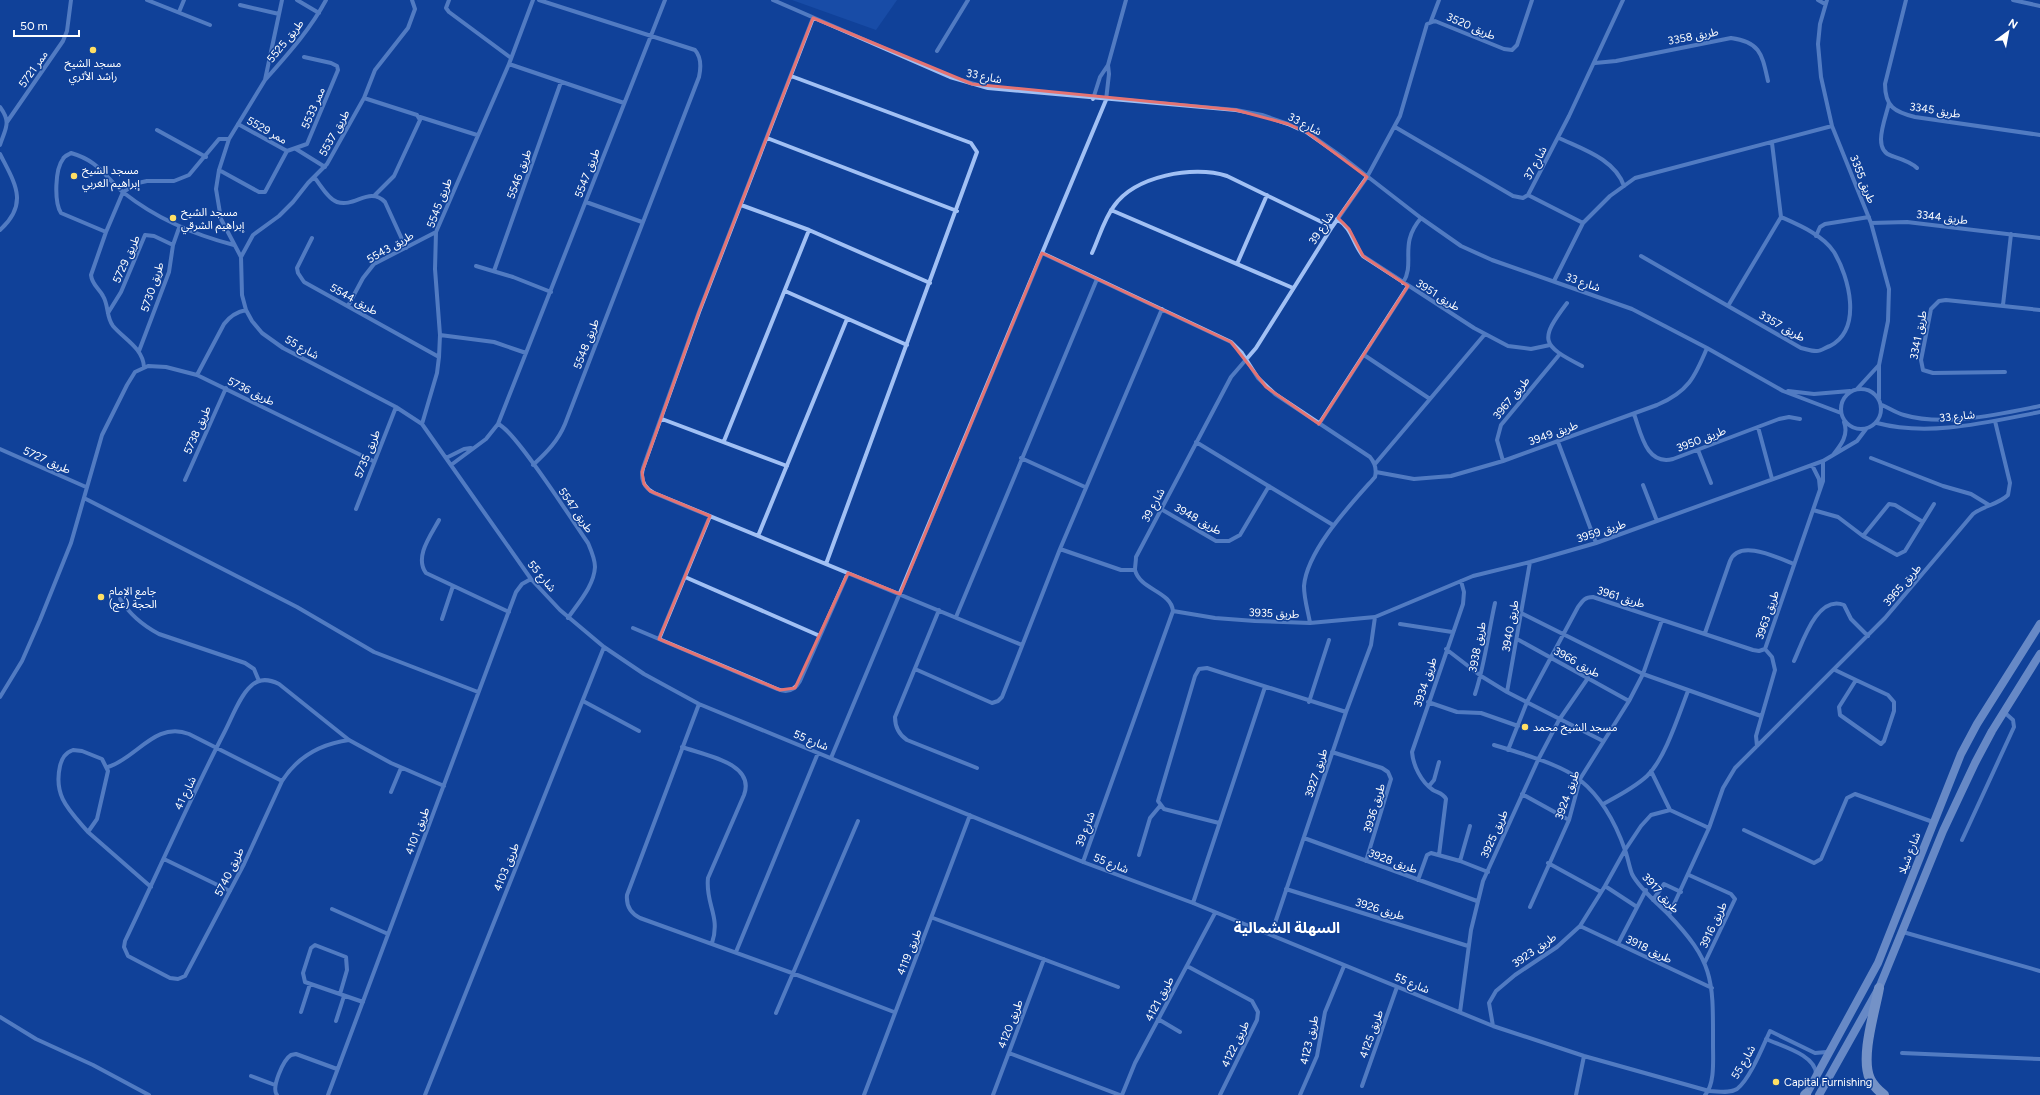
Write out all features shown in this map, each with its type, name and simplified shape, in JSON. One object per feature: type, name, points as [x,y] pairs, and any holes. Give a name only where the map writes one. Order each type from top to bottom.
[{"type":"main road","name":"شارع شيلا","points":[[1806,1094],[1878,963],[1960,754],[1973,730],[2040,624]]},
{"type":"main road","points":[[1819,1095],[1879,988],[1943,831],[1975,763],[2004,712],[2040,654]]},
{"type":"main road","points":[[1879,988],[1868,1045],[1867,1068],[1870,1079],[1884,1095]]},
{"type":"street","name":"ممر 5721","points":[[7,122],[63,41],[67,31],[71,0]]},
{"type":"street","points":[[147,0],[210,24]]},
{"type":"street","points":[[179,12],[184,0]]},
{"type":"street","name":"شارع 55","points":[[282,0],[265,80],[229,139],[219,170],[216,189],[217,204],[227,233],[241,258],[242,295],[246,310],[262,333],[283,348],[396,407],[422,424],[531,579],[568,618],[604,647],[644,674],[699,704],[1083,862],[1192,903],[1493,1026],[1584,1056],[1709,1091],[1725,1092],[1737,1088],[1747,1077],[1770,1031],[1815,1053],[1824,1054],[1830,1052]]},
{"type":"street","points":[[297,0],[319,13]]},
{"type":"street","name":"طريق 5525","points":[[265,80],[291,50],[319,13],[326,0]]},
{"type":"street","name":"طريق 5537","points":[[241,258],[253,235],[279,216],[325,166],[364,98],[377,67],[408,28],[415,9],[412,0]]},
{"type":"street","points":[[449,0],[446,8],[449,12],[511,58]]},
{"type":"street","name":"طريق 5545","points":[[422,424],[437,373],[439,357],[440,335],[435,269],[436,232],[509,64],[533,0]]},
{"type":"street","points":[[539,0],[651,35]]},
{"type":"street","name":"طريق 5547","points":[[451,465],[491,434],[498,424],[665,0]]},
{"type":"street","name":"شارع 33","points":[[773,0],[950,77],[988,88],[1093,99],[1236,110],[1262,115],[1308,133],[1345,159],[1421,218],[1461,246],[1492,260],[1632,309],[1707,348],[1783,391],[1841,413]]},
{"type":"street","points":[[937,51],[968,0]]},
{"type":"street","points":[[1093,99],[1100,77],[1108,65],[1126,0]]},
{"type":"street","points":[[1432,21],[1439,0]]},
{"type":"street","name":"طريق 3520","points":[[1367,177],[1395,127],[1407,96],[1425,29],[1432,21],[1504,49],[1512,50],[1517,45],[1532,0]]},
{"type":"street","name":"شارع 37","points":[[1395,127],[1513,196],[1523,198],[1528,195],[1559,138],[1623,0]]},
{"type":"street","points":[[1818,0],[1826,2]]},
{"type":"street","points":[[1906,0],[1885,84],[1885,90],[1889,103],[1881,140],[1882,148],[1887,154],[1914,164],[1917,168]]},
{"type":"street","points":[[2013,0],[2040,6]]},
{"type":"street","name":"طريق 3355","points":[[1826,2],[1820,24],[1818,44],[1821,77],[1832,126],[1869,217],[1889,289],[1888,321],[1879,365],[1879,399]]},
{"type":"street","points":[[240,5],[279,14]]},
{"type":"street","points":[[813,18],[699,312],[641,475],[644,484],[654,493],[1022,645]]},
{"type":"street","name":"طريق 5548","points":[[534,465],[560,436],[699,77],[700,59],[695,50],[651,35]]},
{"type":"street","name":"طريق 3358","points":[[1595,63],[1616,61],[1731,38],[1744,39],[1754,45],[1762,54],[1768,81]]},
{"type":"street","name":"ممر 5533","points":[[287,151],[303,146],[310,140],[338,70],[337,66],[331,62],[304,57]]},
{"type":"street","points":[[509,64],[624,103]]},
{"type":"street","points":[[831,758],[1106,100],[1109,78],[1108,65]]},
{"type":"street","points":[[791,76],[971,143],[976,149],[977,155],[826,564]]},
{"type":"street","name":"طريق 5546","points":[[494,271],[561,82]]},
{"type":"street","points":[[364,98],[477,135]]},
{"type":"street","name":"طريق 3345","points":[[1889,103],[1898,113],[1914,117],[2040,135]]},
{"type":"street","points":[[0,107],[7,122],[7,130],[0,145]]},
{"type":"street","points":[[314,177],[332,199],[338,202],[344,203],[375,195],[394,176],[420,122],[420,117]]},
{"type":"street","name":"ممر 5529","points":[[238,124],[287,151]]},
{"type":"street","points":[[1554,281],[1583,223],[1610,196],[1635,178],[1832,126]]},
{"type":"street","points":[[157,130],[206,157]]},
{"type":"street","points":[[767,138],[957,211]]},
{"type":"street","points":[[1559,138],[1586,150],[1610,164],[1622,179],[1624,186]]},
{"type":"street","points":[[0,697],[22,661],[71,543],[102,435],[126,385],[135,372],[144,367],[144,361],[139,351],[113,326],[108,314],[106,303],[92,282],[91,275],[106,232],[123,192],[130,186],[147,181],[182,179],[195,170],[219,140],[229,139]]},
{"type":"street","points":[[1728,306],[1782,217],[1772,143]]},
{"type":"street","points":[[296,149],[325,166]]},
{"type":"street","points":[[219,170],[260,192],[266,192],[287,151]]},
{"type":"street","points":[[106,232],[61,213],[57,207],[56,194],[59,169],[63,158],[71,153],[82,156],[94,164],[123,192],[179,228],[235,246]]},
{"type":"street","points":[[0,154],[17,186],[18,196],[13,213],[0,230]]},
{"type":"street","points":[[1092,253],[1111,210],[1120,198],[1142,184],[1157,178],[1197,171],[1212,172],[1227,176],[1332,227]]},
{"type":"street","name":"شارع 39","points":[[1135,570],[1136,557],[1227,384],[1260,342],[1337,219],[1367,177]]},
{"type":"street","points":[[375,195],[385,202],[406,248]]},
{"type":"street","points":[[1237,264],[1267,195]]},
{"type":"street","points":[[1528,195],[1583,223]]},
{"type":"street","points":[[586,202],[642,222]]},
{"type":"street","points":[[741,205],[809,230],[930,283]]},
{"type":"street","points":[[1111,210],[1293,288]]},
{"type":"street","name":"طريق 3357","points":[[1641,256],[1801,348],[1818,352],[1837,342],[1844,333],[1848,321],[1850,305],[1849,289],[1833,251],[1806,228],[1782,217]]},
{"type":"street","points":[[1816,236],[1820,227],[1825,224],[1869,217]]},
{"type":"street","points":[[1403,283],[1408,270],[1408,238],[1421,218]]},
{"type":"street","name":"طريق 3951","points":[[1337,219],[1349,229],[1355,245],[1363,256],[1403,283],[1485,334],[1515,348],[1531,349],[1550,345]]},
{"type":"street","name":"طريق 3344","points":[[1871,223],[1907,222],[2040,238]]},
{"type":"street","name":"طريق 5730","points":[[139,351],[169,272],[173,245],[179,228]]},
{"type":"street","points":[[724,441],[809,230]]},
{"type":"street","name":"طريق 5543","points":[[348,306],[367,270],[374,264],[436,232]]},
{"type":"street","points":[[2003,305],[2011,234]]},
{"type":"street","name":"طريق 5729","points":[[108,314],[122,292],[145,235],[154,236],[173,245]]},
{"type":"street","name":"طريق 5544","points":[[312,238],[297,268],[300,278],[439,357]]},
{"type":"street","points":[[1042,253],[1224,338],[1237,347],[1266,387],[1370,457],[1375,464],[1375,477],[1333,524],[1306,576],[1305,597],[1310,623]]},
{"type":"street","points":[[476,266],[551,292]]},
{"type":"street","points":[[956,617],[1021,458],[1097,279]]},
{"type":"street","points":[[1319,424],[1408,286]]},
{"type":"street","points":[[785,291],[907,345]]},
{"type":"street","name":"طريق 3341","points":[[2005,372],[1929,373],[1924,370],[1921,364],[1930,312],[1936,303],[1946,300],[2040,310]]},
{"type":"street","points":[[1567,303],[1550,327],[1548,339],[1550,345],[1559,355],[1582,366]]},
{"type":"street","points":[[915,669],[995,702],[1002,697],[1085,488],[1162,309]]},
{"type":"street","points":[[197,375],[229,317],[237,312],[246,310]]},
{"type":"street","points":[[758,536],[847,319]]},
{"type":"street","points":[[1375,464],[1485,334]]},
{"type":"street","points":[[440,335],[494,342],[526,353]]},
{"type":"street","name":"طريق 3949","points":[[1376,472],[1414,479],[1439,478],[1503,460],[1558,442],[1634,414],[1666,402],[1681,392],[1693,380],[1707,348]]},
{"type":"street","points":[[1364,355],[1430,399]]},
{"type":"street","name":"طريق 3967","points":[[1503,460],[1497,440],[1501,425],[1559,355]]},
{"type":"street","points":[[1857,389],[1879,365]]},
{"type":"street","name":"طريق 5736","points":[[144,367],[166,367],[197,375],[373,461]]},
{"type":"street","name":"طريق 5738","points":[[186,480],[226,388]]},
{"type":"street","points":[[1832,457],[1845,438],[1846,432],[1841,413],[1843,401],[1851,391],[1857,389],[1870,390],[1879,399],[1882,405],[1880,417],[1877,423],[1866,429],[1853,428],[1843,420]]},
{"type":"street","name":"شارع 33","points":[[1783,391],[1814,394],[1851,391]]},
{"type":"street","name":"شارع 33","points":[[1882,405],[1904,415],[1931,419],[1955,419],[2040,406]]},
{"type":"street","name":"طريق 5735","points":[[356,509],[373,461],[396,407]]},
{"type":"street","name":"شارع 33","points":[[1877,423],[1895,428],[1907,429],[1947,427],[1995,421],[2040,412]]},
{"type":"street","name":"طريق 3950","points":[[1634,414],[1649,451],[1657,459],[1668,461],[1784,418],[1800,419]]},
{"type":"street","points":[[662,418],[787,466]]},
{"type":"street","name":"طريق 3965","points":[[1757,746],[1868,636],[1919,580],[1973,514],[1988,505],[2006,498],[2011,487],[1995,421]]},
{"type":"street","name":"طريق 5547","points":[[498,424],[506,429],[534,465],[588,543],[593,556],[595,567],[592,580],[568,618]]},
{"type":"street","points":[[1758,427],[1772,479]]},
{"type":"street","name":"طريق 3959","points":[[1375,617],[1461,581],[1492,570],[1530,562],[1596,543],[1823,461],[1857,441],[1866,429]]},
{"type":"street","points":[[1196,442],[1333,524]]},
{"type":"street","points":[[1558,442],[1596,543]]},
{"type":"street","name":"طريق 5727","points":[[0,448],[86,487]]},
{"type":"street","name":"طريق 5547","points":[[446,458],[464,449],[471,448]]},
{"type":"street","points":[[1698,450],[1711,483]]},
{"type":"street","points":[[1021,458],[1085,488]]},
{"type":"street","points":[[1871,458],[1943,486],[1971,494],[1988,505]]},
{"type":"street","name":"طريق 3963","points":[[1757,746],[1756,736],[1774,670],[1772,657],[1765,649],[1824,477],[1823,461]]},
{"type":"street","points":[[1812,465],[1817,476],[1820,489]]},
{"type":"street","points":[[1643,485],[1657,521]]},
{"type":"street","name":"طريق 3948","points":[[1161,509],[1216,541],[1229,542],[1240,535],[1270,486]]},
{"type":"street","points":[[84,498],[297,607],[374,652],[478,692]]},
{"type":"street","points":[[1863,536],[1889,504],[1895,505],[1923,522]]},
{"type":"street","points":[[1813,510],[1838,517],[1863,536],[1897,555],[1905,551],[1934,504]]},
{"type":"street","points":[[659,639],[710,516]]},
{"type":"street","points":[[439,520],[421,556],[422,565],[429,576],[509,612]]},
{"type":"street","points":[[1060,549],[1121,570],[1135,570],[1139,578],[1170,601],[1173,611]]},
{"type":"street","points":[[1705,633],[1734,553],[1742,549],[1750,550],[1794,564]]},
{"type":"street","name":"طريق 3940","points":[[1508,692],[1530,562]]},
{"type":"street","points":[[633,628],[784,691],[791,690],[798,684],[848,573]]},
{"type":"street","points":[[685,577],[820,636]]},
{"type":"street","name":"طريق 4101","points":[[328,1095],[516,592],[522,584],[531,579]]},
{"type":"street","name":"طريق 3934","points":[[1439,855],[1446,799],[1443,794],[1429,786],[1414,765],[1412,752],[1464,596],[1461,581]]},
{"type":"street","points":[[442,619],[453,586]]},
{"type":"street","name":"طريق 3961","points":[[1508,750],[1527,702],[1580,603],[1587,597],[1705,633],[1753,650],[1759,651],[1765,649]]},
{"type":"street","points":[[120,599],[127,610],[147,628],[169,638],[245,663],[254,669],[259,681],[268,680],[279,684],[349,740],[401,768],[444,786]]},
{"type":"street","name":"طريق 3938","points":[[1475,694],[1485,660],[1486,644],[1495,603]]},
{"type":"street","points":[[1794,661],[1816,614],[1825,608],[1839,604],[1844,605],[1851,619],[1868,636]]},
{"type":"street","points":[[939,610],[895,717],[896,725],[900,733],[907,740],[977,768]]},
{"type":"street","name":"شارع 39","points":[[1083,862],[1173,611]]},
{"type":"street","name":"طريق 3935","points":[[1173,611],[1235,620],[1310,623],[1375,617]]},
{"type":"street","points":[[1521,613],[1643,674],[1761,716]]},
{"type":"street","name":"طريق 3927","points":[[1271,935],[1332,752],[1370,645],[1375,617]]},
{"type":"street","name":"طريق 3924","points":[[1530,907],[1548,863],[1569,820],[1580,779],[1629,701],[1643,674],[1662,620]]},
{"type":"street","points":[[1400,624],[1452,632]]},
{"type":"street","name":"طريق 3966","points":[[1517,639],[1629,701]]},
{"type":"street","points":[[1309,702],[1329,640]]},
{"type":"street","name":"طريق 4103","points":[[425,1095],[604,647]]},
{"type":"street","points":[[1446,649],[1481,676],[1508,692],[1559,720],[1603,741]]},
{"type":"street","points":[[1219,823],[1167,810],[1160,806],[1158,795],[1197,671],[1202,668],[1207,668],[1309,702],[1346,712]]},
{"type":"street","points":[[1835,670],[1888,695],[1894,702],[1894,711],[1883,743],[1878,743],[1840,715],[1839,707],[1856,680]]},
{"type":"street","name":"طريق 3925","points":[[1460,1012],[1468,946],[1477,901],[1488,872],[1538,760],[1559,720],[1588,678]]},
{"type":"street","name":"شارع 41","points":[[190,969],[182,978],[170,978],[128,956],[125,950],[126,941],[217,748],[248,688],[259,681]]},
{"type":"street","points":[[1192,903],[1265,687]]},
{"type":"street","points":[[1603,804],[1631,788],[1651,771],[1668,741],[1688,691]]},
{"type":"street","points":[[583,701],[639,731]]},
{"type":"street","points":[[1428,702],[1457,712],[1482,713],[1518,726]]},
{"type":"street","points":[[699,704],[626,901],[630,912],[634,916],[712,943],[894,1012]]},
{"type":"street","points":[[1962,840],[2014,726],[2013,720],[2004,712]]},
{"type":"street","points":[[108,767],[121,762],[153,737],[164,732],[183,732],[282,781],[290,768],[307,754],[331,743],[349,740]]},
{"type":"street","name":"طريق 3917","points":[[1494,746],[1565,770],[1580,779],[1603,804],[1612,820],[1625,850],[1632,874],[1653,900],[1669,915],[1700,953],[1705,962],[1712,988],[1713,1064],[1709,1091]]},
{"type":"street","points":[[1669,915],[1689,875],[1709,828],[1723,788],[1730,774],[1757,746]]},
{"type":"street","points":[[682,747],[734,765],[742,772],[746,780],[744,795],[708,878],[708,891],[716,928],[712,943]]},
{"type":"street","points":[[88,832],[98,814],[108,776],[108,767],[106,763],[98,757],[78,750],[65,755],[61,763],[58,777],[60,794],[69,810],[88,832],[151,887]]},
{"type":"street","name":"طريق 3936","points":[[1332,752],[1382,768],[1390,776],[1390,787],[1366,861]]},
{"type":"street","points":[[736,952],[818,753]]},
{"type":"street","points":[[1429,786],[1434,780],[1439,762]]},
{"type":"street","points":[[390,792],[401,768]]},
{"type":"street","points":[[1651,771],[1670,810],[1709,828]]},
{"type":"street","name":"طريق 5740","points":[[190,969],[230,891],[282,781]]},
{"type":"street","points":[[1522,794],[1569,820]]},
{"type":"street","points":[[1744,830],[1814,863],[1821,859],[1847,798],[1851,795],[1855,794],[1933,822]]},
{"type":"street","points":[[1139,855],[1150,818],[1160,806]]},
{"type":"street","points":[[1637,907],[1605,886],[1625,850],[1641,826],[1651,815],[1670,810]]},
{"type":"street","name":"طريق 4119","points":[[864,1095],[894,1012],[933,918],[970,815]]},
{"type":"street","points":[[776,1013],[858,821]]},
{"type":"street","points":[[1460,861],[1470,826]]},
{"type":"street","name":"طريق 3928","points":[[1304,838],[1477,901]]},
{"type":"street","points":[[1418,880],[1427,855],[1431,853],[1460,861],[1488,872]]},
{"type":"street","points":[[164,859],[230,891]]},
{"type":"street","points":[[1548,863],[1601,892]]},
{"type":"street","name":"طريق 3916","points":[[1689,875],[1731,894],[1735,899],[1705,962]]},
{"type":"street","points":[[1653,900],[1664,884],[1681,892]]},
{"type":"street","name":"طريق 3923","points":[[1493,1026],[1489,1003],[1500,986],[1546,956],[1580,926],[1605,886]]},
{"type":"street","name":"طريق 3926","points":[[1286,888],[1468,946]]},
{"type":"street","points":[[1618,944],[1646,890]]},
{"type":"street","points":[[332,909],[388,934]]},
{"type":"street","name":"طريق 4121","points":[[1009,1053],[1121,1095],[1158,1019],[1215,913]]},
{"type":"street","points":[[933,918],[1118,986]]},
{"type":"street","name":"طريق 3918","points":[[1580,926],[1712,988]]},
{"type":"street","points":[[1903,932],[2040,970]]},
{"type":"street","points":[[336,1021],[342,995],[347,970],[346,957],[315,945],[311,948],[303,973],[305,982],[310,984],[342,995],[363,1002]]},
{"type":"street","name":"طريق 4120","points":[[993,1095],[1044,959]]},
{"type":"street","name":"طريق 4122","points":[[1187,966],[1252,1001],[1258,1012],[1255,1024],[1220,1095]]},
{"type":"street","name":"طريق 4123","points":[[1300,1095],[1317,1056],[1325,1012],[1344,966]]},
{"type":"street","points":[[301,1012],[310,984]]},
{"type":"street","name":"طريق 4125","points":[[1362,1086],[1397,987]]},
{"type":"street","points":[[0,1017],[36,1040],[93,1065],[149,1095]]},
{"type":"street","points":[[1158,1019],[1180,1032]]},
{"type":"street","points":[[1766,1039],[1808,1058],[1814,1064],[1816,1076]]},
{"type":"street","points":[[1902,1053],[2040,1059]]},
{"type":"street","points":[[277,1095],[274,1090],[275,1085],[286,1060],[291,1055],[296,1054],[337,1069]]},
{"type":"street","points":[[1576,1095],[1584,1056]]},
{"type":"street","points":[[251,1076],[275,1085]]},
{"type":"street","points":[[1705,1095],[1709,1091]]},
{"type":"highlighted area","points":[[813,18],[972,84],[1236,110],[1288,124],[1308,133],[1367,177],[1338,218],[1349,229],[1363,256],[1408,286],[1319,424],[1266,387],[1231,342],[1042,253],[900,594],[848,573],[795,688],[780,690],[659,639],[710,516],[650,491],[644,484],[642,472],[699,312]]},
{"type":"shaded area","points":[[792,0],[897,0],[876,30]]},
{"type":"place","name":"مسجد الشيخ راشد الأثري","points":[[93,50]]},
{"type":"place","name":"مسجد الشيخ إبراهيم الغربي","points":[[74,176]]},
{"type":"place","name":"مسجد الشيخ إبراهيم الشرقي","points":[[173,218]]},
{"type":"place","name":"جامع الإمام الحجة (عج)","points":[[101,597]]},
{"type":"place","name":"مسجد الشيخ محمد","points":[[1525,727]]},
{"type":"place","name":"Capital Furnishing","points":[[1776,1082]]},
{"type":"district","name":"السهلة الشمالية","points":[[1287,928]]}]
